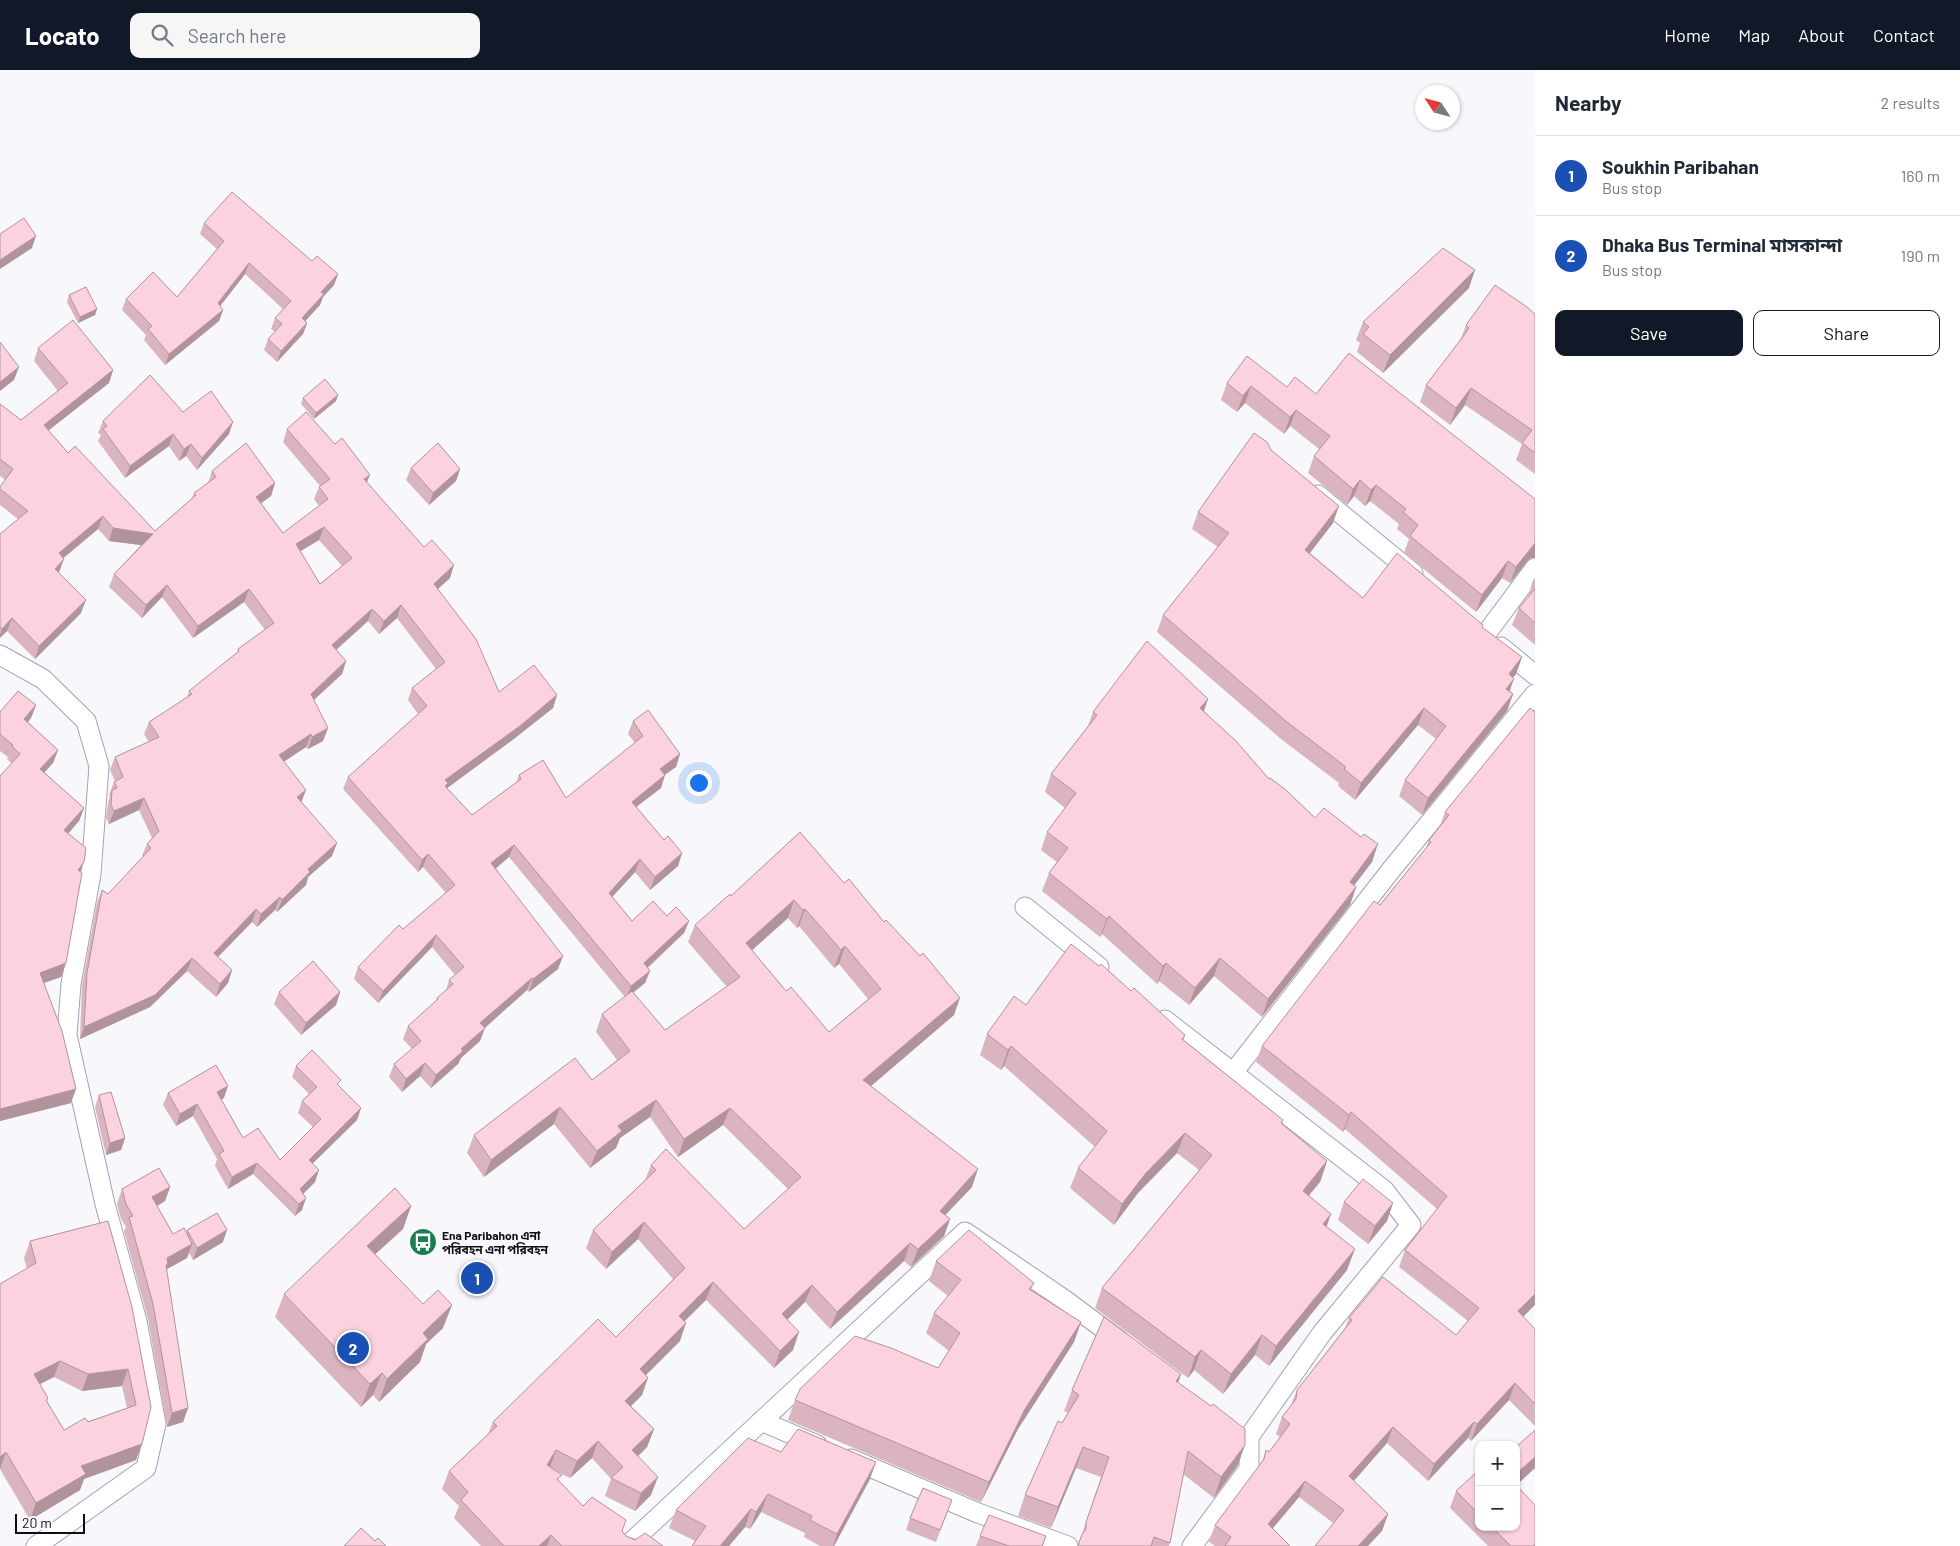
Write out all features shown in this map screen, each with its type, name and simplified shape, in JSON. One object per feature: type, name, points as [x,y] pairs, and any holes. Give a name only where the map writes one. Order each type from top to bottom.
[{"type":"street","points":[[1303,483],[1425,583]]},
{"type":"street","points":[[1486,634],[1535,568]]},
{"type":"street","points":[[1470,621],[1535,675]]},
{"type":"street","points":[[0,655],[43,679],[86,721],[99,766],[91,874],[71,984],[67,1035],[105,1204],[137,1321],[156,1424],[146,1468],[36,1546]]},
{"type":"street","points":[[1232,1074],[1391,870],[1535,694]]},
{"type":"street","points":[[1025,907],[1110,975]]},
{"type":"street","points":[[1148,1006],[1232,1074],[1384,1190],[1411,1225],[1322,1332],[1249,1436],[1249,1469],[1192,1546]]},
{"type":"street","points":[[627,1546],[965,1232],[1065,1300],[1137,1354]]},
{"type":"street","points":[[761,1422],[978,1513],[1068,1546]]},
{"type":"street","points":[[1233,1425],[1249,1436]]},
{"type":"building","points":[[232,192],[312,261],[317,256],[338,274],[321,292],[324,294],[302,318],[307,323],[281,351],[268,339],[282,324],[275,318],[291,301],[249,263],[218,303],[223,310],[169,354],[148,329],[152,326],[126,299],[153,272],[177,297],[224,241],[204,223]]},
{"type":"building","points":[[24,218],[36,236],[0,260],[0,234]]},
{"type":"building","points":[[1443,248],[1475,270],[1390,355],[1363,334],[1369,327],[1363,322]]},
{"type":"building","points":[[1495,285],[1535,314],[1535,453],[1522,443],[1532,430],[1471,388],[1456,408],[1426,385],[1469,328],[1466,325]]},
{"type":"building","points":[[86,287],[97,309],[80,317],[69,295]]},
{"type":"building","points":[[73,320],[113,370],[44,425],[68,453],[75,446],[155,531],[196,495],[194,493],[216,477],[212,471],[246,443],[275,483],[256,497],[283,533],[328,499],[319,487],[330,479],[287,429],[306,412],[335,444],[342,438],[370,475],[364,479],[424,547],[432,540],[454,565],[434,584],[476,639],[499,692],[534,665],[557,695],[520,726],[445,780],[448,783],[445,786],[472,815],[521,779],[519,775],[543,760],[566,798],[643,736],[633,721],[648,710],[680,754],[660,769],[665,775],[632,802],[664,840],[668,836],[682,853],[655,877],[640,859],[609,893],[632,921],[653,901],[667,916],[676,907],[689,921],[644,963],[650,971],[631,986],[514,845],[491,863],[563,956],[532,978],[480,1023],[485,1028],[436,1075],[425,1063],[406,1079],[394,1064],[421,1041],[408,1026],[453,984],[449,980],[464,967],[436,935],[383,991],[358,967],[399,925],[403,929],[455,885],[428,854],[422,860],[348,777],[427,706],[412,688],[445,662],[401,605],[384,621],[372,609],[332,645],[346,661],[311,694],[328,728],[312,737],[311,734],[279,755],[306,790],[297,797],[337,843],[308,869],[310,872],[282,900],[280,897],[261,914],[256,909],[214,953],[232,970],[220,984],[192,958],[155,995],[84,1027],[87,973],[102,890],[108,894],[151,848],[147,844],[159,831],[144,798],[114,811],[111,805],[112,790],[117,788],[114,782],[123,777],[115,757],[159,737],[149,722],[192,694],[189,691],[239,651],[238,649],[274,623],[249,589],[198,626],[167,585],[146,605],[114,574],[153,534],[113,528],[103,516],[59,553],[64,559],[55,569],[86,600],[39,646],[12,618],[2,629],[0,627],[0,534],[28,511],[0,489],[13,469],[0,459],[0,404],[21,420],[68,383],[38,348]],"holes":[[[324,527],[352,558],[320,584],[296,544]]]},
{"type":"building","points":[[0,342],[19,367],[0,382]]},
{"type":"building","points":[[1349,353],[1535,499],[1535,543],[1516,567],[1508,561],[1482,595],[1410,536],[1418,525],[1403,512],[1406,509],[1376,485],[1371,490],[1360,480],[1353,489],[1314,456],[1330,436],[1296,410],[1290,417],[1251,386],[1243,396],[1227,383],[1247,356],[1287,387],[1295,377],[1316,394]]},
{"type":"building","points":[[150,375],[183,412],[211,391],[233,422],[202,458],[191,444],[184,449],[173,434],[130,466],[103,429],[107,426],[103,421]]},
{"type":"building","points":[[325,379],[338,395],[316,413],[303,398]]},
{"type":"building","points":[[1254,433],[1267,442],[1271,450],[1339,506],[1305,550],[1363,598],[1397,553],[1483,625],[1482,627],[1522,657],[1509,674],[1514,679],[1506,689],[1513,694],[1428,798],[1405,780],[1446,726],[1424,708],[1361,783],[1344,769],[1346,767],[1287,722],[1163,615],[1229,533],[1198,512]]},
{"type":"building","points":[[438,443],[460,469],[433,493],[411,468]]},
{"type":"building","points":[[1535,589],[1535,623],[1519,608]]},
{"type":"building","points":[[1147,641],[1208,699],[1200,708],[1236,741],[1269,779],[1286,790],[1315,818],[1324,808],[1361,837],[1364,834],[1378,844],[1350,882],[1356,887],[1268,999],[1220,958],[1195,988],[1166,963],[1163,966],[1109,916],[1107,919],[1049,873],[1068,848],[1047,832],[1076,793],[1051,774],[1097,715],[1093,712]]},
{"type":"building","points":[[18,691],[36,705],[24,719],[58,750],[40,769],[84,808],[64,830],[86,848],[84,862],[78,870],[82,873],[66,963],[40,973],[62,1031],[76,1089],[0,1109],[0,776],[20,754],[0,734],[0,712]]},
{"type":"building","points":[[1530,708],[1535,712],[1535,1294],[1518,1311],[1535,1329],[1535,1404],[1515,1383],[1477,1424],[1474,1422],[1434,1464],[1393,1427],[1349,1476],[1388,1514],[1358,1546],[1315,1546],[1344,1510],[1305,1481],[1268,1524],[1290,1546],[1225,1546],[1231,1537],[1215,1525],[1264,1459],[1266,1450],[1269,1452],[1290,1424],[1282,1417],[1296,1399],[1297,1390],[1352,1320],[1349,1318],[1383,1277],[1456,1335],[1479,1308],[1405,1250],[1447,1196],[1351,1112],[1349,1115],[1262,1046],[1374,901],[1380,905],[1431,842],[1429,840],[1449,815],[1445,812]]},
{"type":"building","points":[[800,832],[844,883],[849,879],[884,922],[886,920],[920,956],[923,953],[960,998],[863,1080],[978,1169],[940,1211],[950,1219],[918,1249],[910,1243],[837,1312],[812,1285],[782,1314],[799,1332],[780,1351],[713,1282],[679,1316],[686,1323],[640,1369],[648,1378],[625,1401],[654,1429],[632,1450],[658,1477],[641,1493],[611,1478],[623,1467],[598,1441],[577,1461],[556,1450],[547,1465],[562,1475],[557,1479],[583,1506],[592,1497],[626,1520],[622,1531],[626,1536],[635,1540],[645,1533],[663,1546],[562,1546],[551,1535],[539,1546],[504,1546],[461,1500],[468,1492],[449,1471],[497,1426],[493,1422],[598,1319],[616,1337],[685,1268],[644,1222],[612,1252],[593,1230],[656,1170],[651,1165],[666,1149],[744,1229],[801,1177],[730,1108],[684,1139],[656,1100],[618,1126],[622,1131],[597,1151],[560,1107],[491,1160],[474,1135],[575,1058],[592,1080],[630,1051],[602,1014],[632,991],[665,1030],[740,977],[695,925],[730,894],[731,896]],"holes":[[[794,900],[803,910],[805,909],[841,950],[845,946],[881,989],[829,1032],[791,987],[786,991],[746,943]]]},
{"type":"building","points":[[1071,944],[1099,966],[1101,964],[1131,991],[1134,988],[1185,1035],[1182,1039],[1283,1120],[1281,1123],[1327,1161],[1303,1191],[1331,1214],[1323,1224],[1355,1249],[1276,1346],[1262,1335],[1231,1374],[1201,1350],[1195,1357],[1102,1288],[1212,1155],[1185,1133],[1146,1173],[1122,1204],[1078,1168],[1107,1131],[1011,1046],[1008,1050],[987,1034],[1014,996],[1026,1005]]},
{"type":"building","points":[[313,961],[340,992],[306,1023],[279,992]]},
{"type":"building","points":[[312,1050],[341,1080],[337,1084],[361,1108],[309,1160],[319,1170],[300,1189],[306,1198],[299,1204],[257,1163],[232,1177],[219,1154],[224,1151],[197,1104],[180,1114],[168,1093],[216,1065],[228,1086],[217,1092],[243,1138],[258,1128],[280,1160],[321,1119],[302,1101],[317,1087],[296,1066]]},
{"type":"building","points":[[111,1092],[125,1138],[110,1143],[99,1095]]},
{"type":"building","points":[[159,1168],[170,1187],[152,1197],[173,1234],[184,1228],[192,1244],[167,1258],[168,1265],[166,1265],[188,1408],[172,1413],[153,1304],[129,1217],[133,1216],[126,1204],[122,1189]]},
{"type":"building","points":[[1363,1179],[1393,1203],[1375,1226],[1344,1202]]},
{"type":"building","points":[[395,1188],[411,1206],[367,1246],[423,1304],[438,1290],[452,1305],[423,1333],[428,1339],[387,1379],[382,1373],[370,1384],[284,1294]]},
{"type":"building","points":[[217,1213],[227,1230],[197,1248],[187,1230]]},
{"type":"building","points":[[108,1221],[132,1307],[151,1407],[142,1444],[81,1466],[86,1474],[36,1503],[6,1452],[0,1457],[0,1284],[36,1263],[30,1241]],"holes":[[[60,1361],[88,1374],[128,1369],[136,1405],[88,1422],[85,1418],[64,1430],[46,1400],[48,1398],[34,1374]]]},
{"type":"building","points":[[969,1230],[1034,1283],[1029,1289],[1081,1322],[1025,1409],[989,1482],[795,1400],[800,1389],[855,1336],[891,1348],[938,1368],[960,1333],[934,1313],[961,1280],[936,1261]]},
{"type":"building","points":[[1104,1317],[1181,1374],[1176,1381],[1211,1406],[1213,1404],[1245,1429],[1245,1445],[1221,1477],[1188,1451],[1170,1543],[1154,1537],[1151,1546],[1078,1546],[1086,1529],[1086,1522],[1109,1457],[1083,1447],[1058,1507],[1025,1495],[1058,1421],[1062,1423],[1079,1395],[1072,1390]]},
{"type":"building","points":[[798,1429],[876,1462],[837,1534],[810,1520],[812,1516],[768,1494],[756,1512],[751,1509],[720,1546],[692,1546],[706,1526],[676,1510],[748,1438],[781,1452]]},
{"type":"building","points":[[1535,1430],[1535,1457],[1520,1470],[1520,1443]]},
{"type":"building","points":[[1475,1474],[1475,1510],[1456,1491]]},
{"type":"building","points":[[923,1488],[952,1500],[940,1530],[910,1518]]},
{"type":"building","points":[[1520,1489],[1535,1505],[1535,1544],[1533,1546],[1511,1546],[1496,1531],[1520,1531]]},
{"type":"building","points":[[989,1515],[1046,1536],[1042,1546],[1009,1546],[980,1536]]},
{"type":"building","points":[[361,1528],[375,1541],[378,1538],[386,1546],[344,1546]]},
{"type":"place","name":"Ena Paribahon এনা পরিবহন এনা পরিবহন","points":[[423,1242]]},
{"type":"place","name":"Soukhin Paribahan","points":[[477,1278]]},
{"type":"place","name":"Dhaka Bus Terminal মাসকান্দা","points":[[353,1348]]}]
